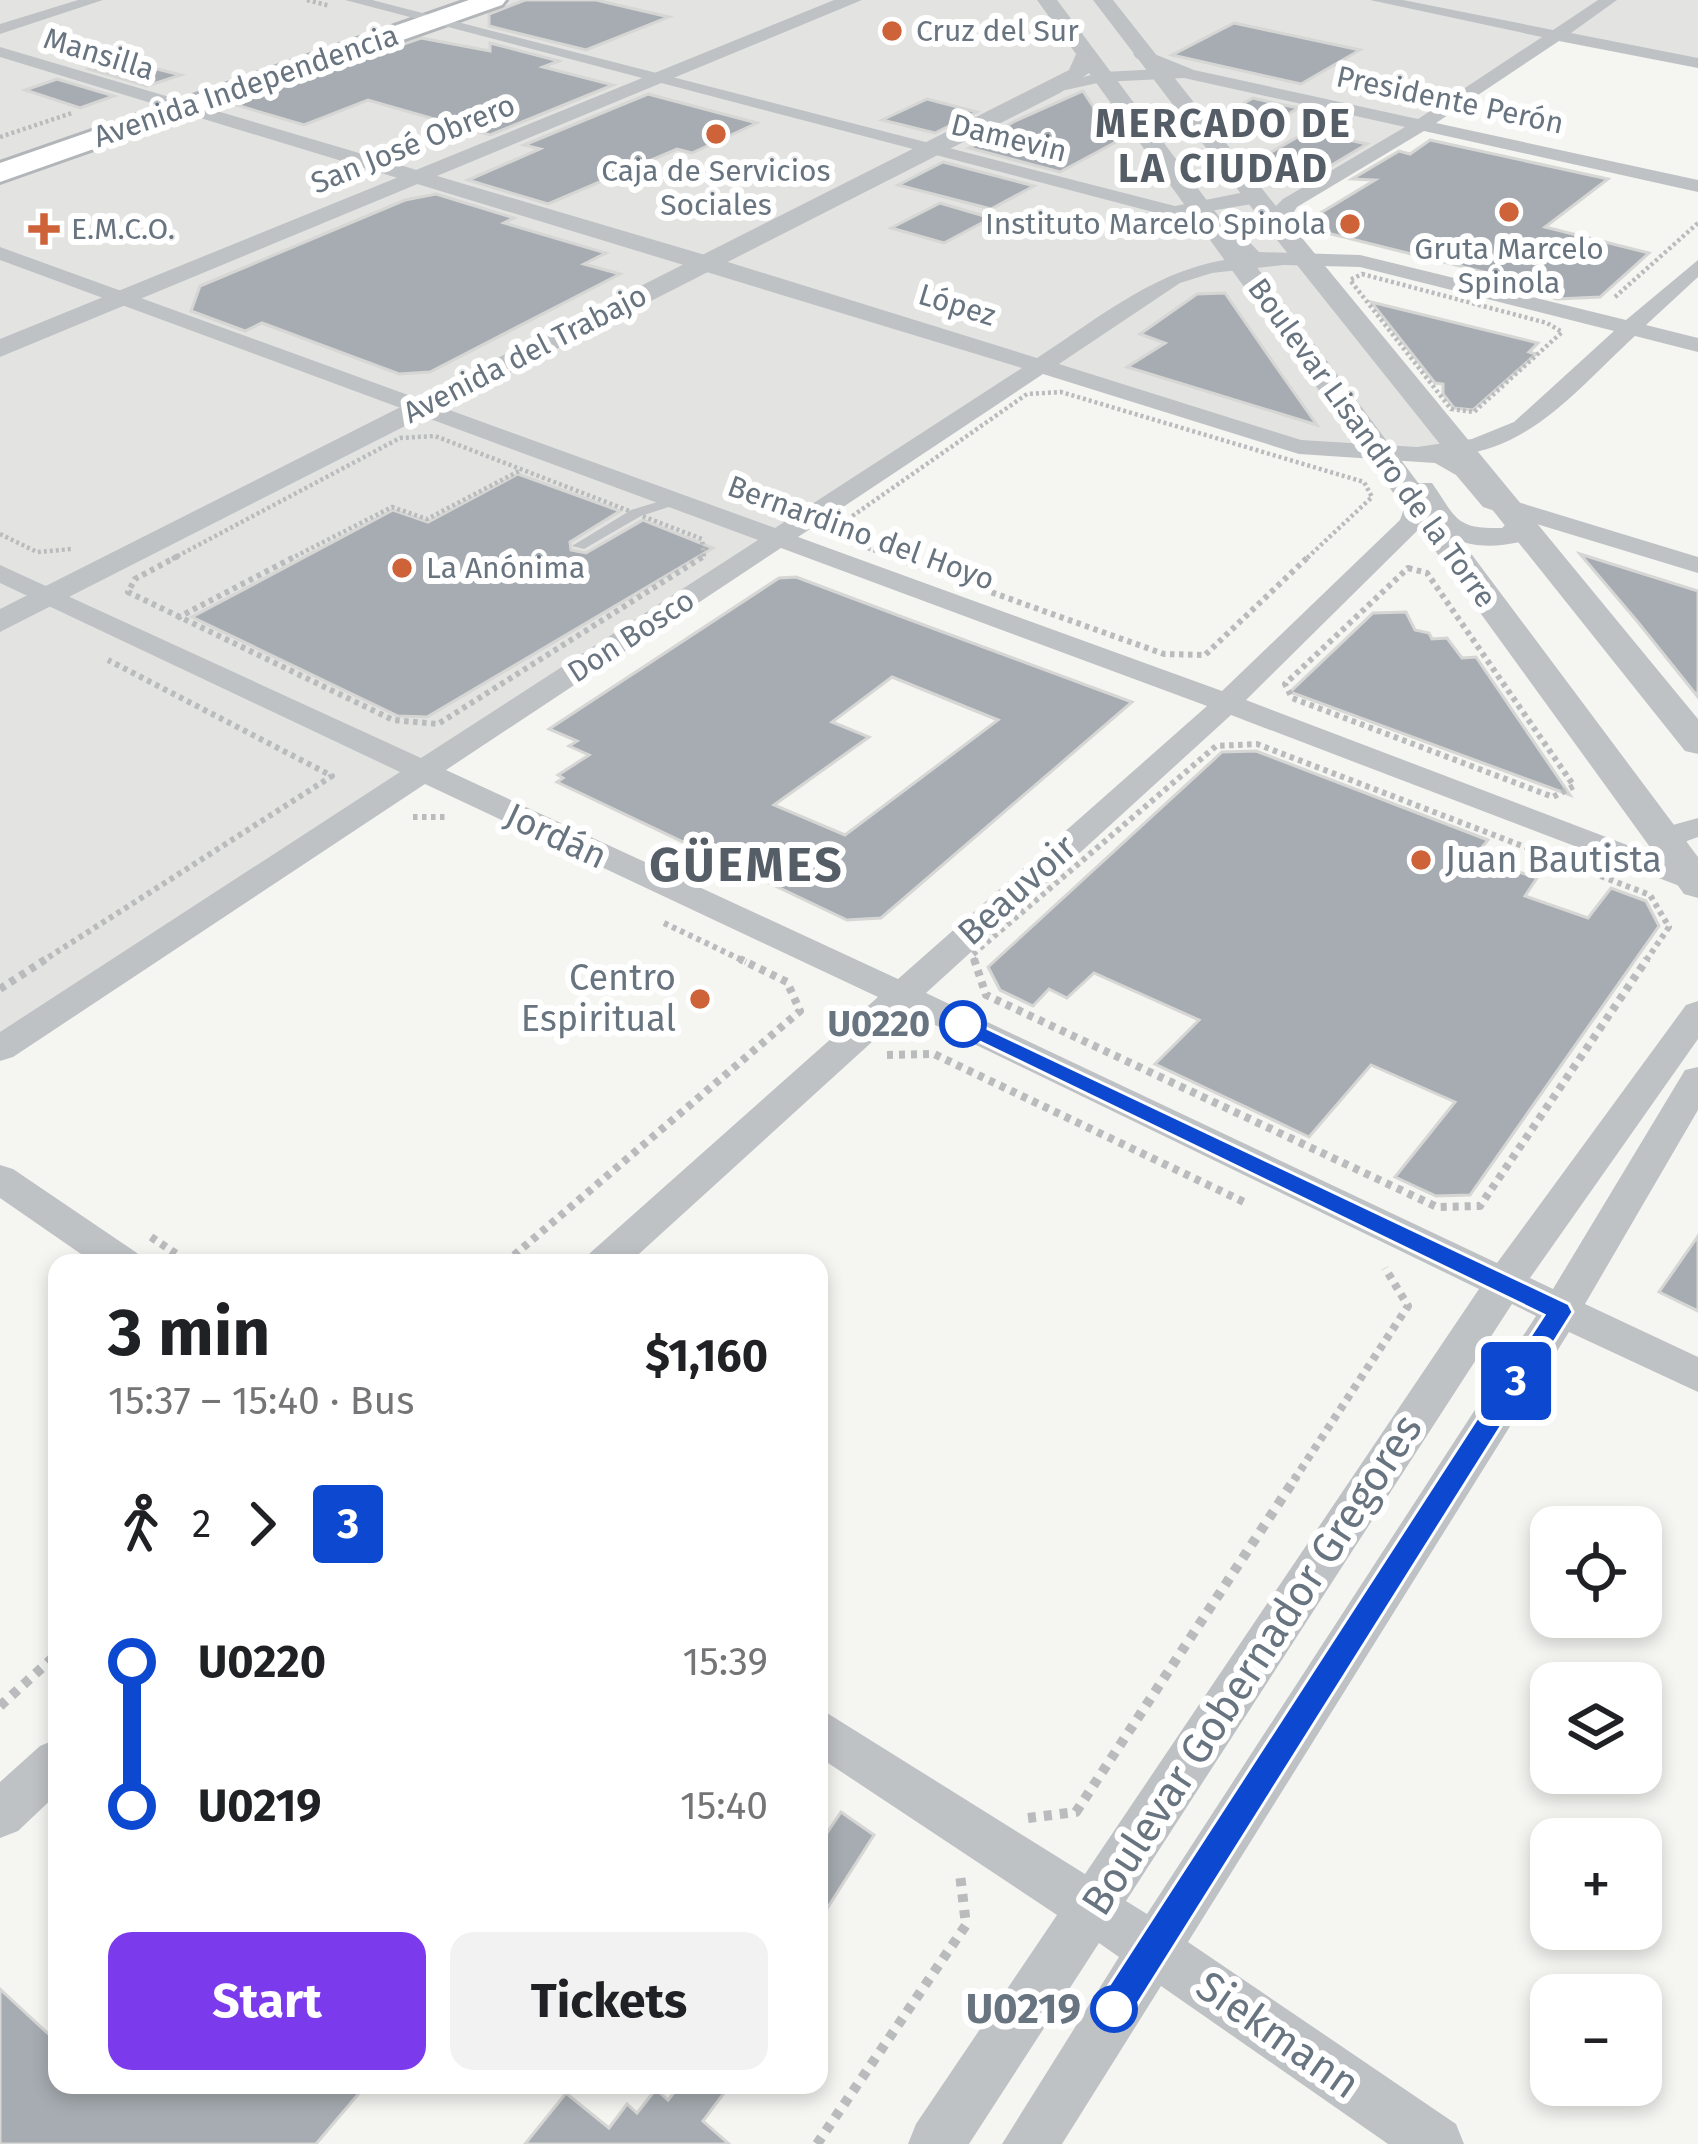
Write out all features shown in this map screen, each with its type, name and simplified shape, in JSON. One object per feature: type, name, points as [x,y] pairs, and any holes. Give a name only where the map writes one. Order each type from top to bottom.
[{"type":"main road","name":"Avenida Independencia","points":[[0,147],[394,11],[493,0]]},
{"type":"main road","name":"Avenida Independencia","points":[[0,173],[183,108],[430,10]]},
{"type":"street","points":[[0,29],[95,0]]},
{"type":"street","points":[[353,0],[394,11]]},
{"type":"street","name":"San José Obrero","points":[[0,349],[852,0]]},
{"type":"street","points":[[1378,0],[1698,63]]},
{"type":"street","points":[[1287,250],[1280,214],[1290,203],[1421,125],[1609,0]]},
{"type":"street","name":"Boulevar Lisandro de la Torre","points":[[1106,2],[1253,193],[1287,250],[1459,448],[1698,743]]},
{"type":"street","name":"Boulevar Lisandro de la Torre","points":[[1045,3],[1390,461],[1416,505],[1684,837],[1698,883]]},
{"type":"street","name":"Damevin","points":[[430,10],[660,81],[1210,223],[1231,232],[1248,255],[1287,250],[1360,261],[1698,345]]},
{"type":"street","name":"Mansilla","points":[[0,52],[183,108]]},
{"type":"street","name":"Presidente Perón","points":[[1142,53],[1189,74],[1698,186]]},
{"type":"street","name":"Avenida del Trabajo","points":[[0,622],[1052,88],[1078,74],[1086,55]]},
{"type":"street","name":"Presidente Perón","points":[[1052,88],[1102,77],[1189,74]]},
{"type":"street","name":"López","points":[[183,108],[706,262],[1299,447],[1390,461],[1454,461],[1484,496],[1512,515],[1698,565]]},
{"type":"street","points":[[1173,279],[1210,257],[1210,223],[1253,193]]},
{"type":"street","name":"Don Bosco","points":[[0,1049],[1173,279],[1287,250]]},
{"type":"street","name":"Bernardino del Hoyo","points":[[0,253],[780,538],[1698,883]]},
{"type":"street","points":[[1390,461],[1489,443],[1522,427],[1698,266]]},
{"type":"street","points":[[1390,461],[1423,489],[1465,537],[1511,536],[1512,515]]},
{"type":"street","name":"Beauvoir","points":[[614,1254],[1227,704],[1412,522],[1416,505]]},
{"type":"street","name":"Jordán","points":[[0,573],[421,774],[900,994],[1698,1376]]},
{"type":"street","name":"Boulevar Gobernador Gregores","points":[[936,2144],[1503,1285],[1698,1013]]},
{"type":"street","name":"Boulevar Gobernador Gregores","points":[[1030,2144],[1560,1312],[1698,1079]]},
{"type":"street","points":[[0,1179],[110,1254]]},
{"type":"street","name":"Siekmann","points":[[828,1736],[1152,1948],[1436,2144]]},
{"type":"street","points":[[0,1814],[48,1770]]},
{"type":"lane","points":[[579,546],[636,513],[676,500]]},
{"type":"path","points":[[0,137],[81,110]]},
{"type":"path","points":[[1600,300],[1613,299],[1698,223]]},
{"type":"path","points":[[1362,274],[1562,332],[1474,412],[1451,409],[1350,280],[1362,274]]},
{"type":"path","points":[[1061,392],[1364,482],[1372,497],[1205,655],[1164,654],[847,541],[838,526],[1028,394],[1061,392]]},
{"type":"path","points":[[435,436],[636,513],[702,539],[704,557],[438,724],[393,720],[128,592],[135,579],[400,438],[435,436]]},
{"type":"path","points":[[177,618],[392,507],[427,520],[520,470]]},
{"type":"path","points":[[0,533],[37,552],[70,550],[90,540]]},
{"type":"path","points":[[1408,568],[1427,573],[1574,786],[1553,796],[1292,698],[1285,684],[1408,568]]},
{"type":"path","points":[[0,989],[332,776],[101,656]]},
{"type":"path","points":[[1257,744],[1650,895],[1669,927],[1480,1206],[1437,1207],[986,995],[972,955],[1216,746],[1257,744]]},
{"type":"path","points":[[442,815],[464,826]]},
{"type":"path","points":[[516,1254],[800,1012],[787,982],[658,920]]},
{"type":"path","points":[[874,1055],[934,1054],[1267,1212]]},
{"type":"path","points":[[1005,1820],[1076,1812],[1382,1346],[1408,1306],[1391,1272],[1370,1262]]},
{"type":"path","points":[[0,1706],[48,1662]]},
{"type":"path","points":[[817,2144],[966,1925],[960,1867]]},
{"type":"shaded area","points":[[0,0],[1698,0],[1698,63],[1554,35],[1279,214],[1459,448],[1324,452],[1044,367],[0,1049]]},
{"type":"building","points":[[525,0],[596,0],[669,17],[586,50],[489,26],[489,14]]},
{"type":"building","points":[[1234,23],[1360,50],[1301,84],[1172,55]]},
{"type":"building","points":[[421,38],[490,51],[490,43],[559,61],[543,67],[613,85],[490,135],[368,100],[304,125],[233,104]]},
{"type":"building","points":[[117,59],[181,75],[147,86],[89,69]]},
{"type":"building","points":[[57,79],[114,96],[80,108],[25,90]]},
{"type":"building","points":[[1083,91],[1116,142],[1060,172],[969,148],[1015,121]]},
{"type":"building","points":[[648,94],[757,123],[692,153],[677,149],[548,204],[468,180],[540,149],[524,145]]},
{"type":"building","points":[[1253,98],[1299,108],[1246,137],[1223,131],[1214,120]]},
{"type":"building","points":[[927,99],[977,112],[935,133],[882,120]]},
{"type":"building","points":[[1308,131],[1367,144],[1310,178],[1257,175],[1275,161],[1261,158]]},
{"type":"building","points":[[1430,140],[1608,179],[1545,227],[1649,253],[1600,297],[1557,299],[1540,294],[1540,286],[1299,226],[1375,180],[1352,179],[1399,151],[1410,154]]},
{"type":"building","points":[[943,162],[1034,186],[991,209],[898,185]]},
{"type":"building","points":[[436,194],[514,218],[504,223],[606,253],[584,264],[620,274],[430,372],[399,374],[262,323],[245,331],[191,311],[200,286],[405,200]]},
{"type":"building","points":[[940,203],[991,218],[944,243],[891,228]]},
{"type":"building","points":[[1225,293],[1317,425],[1127,367],[1165,343],[1140,334],[1197,294]]},
{"type":"building","points":[[1371,302],[1538,343],[1529,352],[1536,354],[1473,410],[1454,408],[1443,394],[1443,384],[1435,383]]},
{"type":"building","points":[[518,474],[620,511],[570,542],[571,550],[586,553],[643,520],[713,548],[427,717],[398,716],[192,617],[393,510],[428,522]]},
{"type":"building","points":[[1580,554],[1698,591],[1698,697],[1637,621]]},
{"type":"building","points":[[796,577],[1132,702],[881,918],[847,920],[557,782],[563,778],[558,775],[589,755],[569,746],[577,741],[549,729],[779,578]],"holes":[[[892,677],[998,720],[845,835],[774,805],[869,737],[832,722]]]},
{"type":"building","points":[[1406,612],[1415,630],[1429,633],[1432,639],[1447,638],[1462,658],[1476,657],[1570,795],[1290,692],[1373,613]]},
{"type":"building","points":[[1256,751],[1488,840],[1474,857],[1537,878],[1525,896],[1588,918],[1611,888],[1646,901],[1659,926],[1470,1195],[1436,1196],[1395,1177],[1455,1102],[1371,1065],[1309,1137],[1155,1064],[1199,1020],[1094,973],[1067,998],[1049,989],[1033,1006],[1000,990],[988,967],[1222,752]]},
{"type":"building","points":[[1698,1236],[1698,1311],[1659,1292]]},
{"type":"building","points":[[841,1812],[874,1835],[828,1907],[828,1832]]},
{"type":"building","points":[[0,1989],[48,2034],[48,2094],[358,2094],[316,2144],[0,2144]]},
{"type":"building","points":[[565,2094],[609,2128],[627,2104],[637,2113],[652,2094],[668,2100],[673,2094],[723,2094],[703,2121],[729,2144],[525,2144]]},
{"type":"bus line","name":"3","points":[[963,1024],[1560,1312],[1114,2009]]},
{"type":"place","name":"Cruz del Sur","points":[[892,31]]},
{"type":"place","name":"Caja de Servicios Sociales","points":[[716,134]]},
{"type":"place","name":"Gruta Marcelo Spinola","points":[[1509,212]]},
{"type":"place","name":"Instituto Marcelo Spinola","points":[[1350,224]]},
{"type":"place","name":"E.M.C.O.","points":[[44,229]]},
{"type":"place","name":"La Anónima","points":[[402,568]]},
{"type":"place","name":"Juan Bautista","points":[[1421,860]]},
{"type":"place","name":"Centro Espiritual","points":[[700,999]]},
{"type":"place","name":"U0220","points":[[963,1024]]},
{"type":"place","name":"U0219","points":[[1114,2009]]},
{"type":"district","name":"MERCADO DE LA CIUDAD","points":[[1224,146]]},
{"type":"district","name":"GÜEMES","points":[[747,865]]}]
